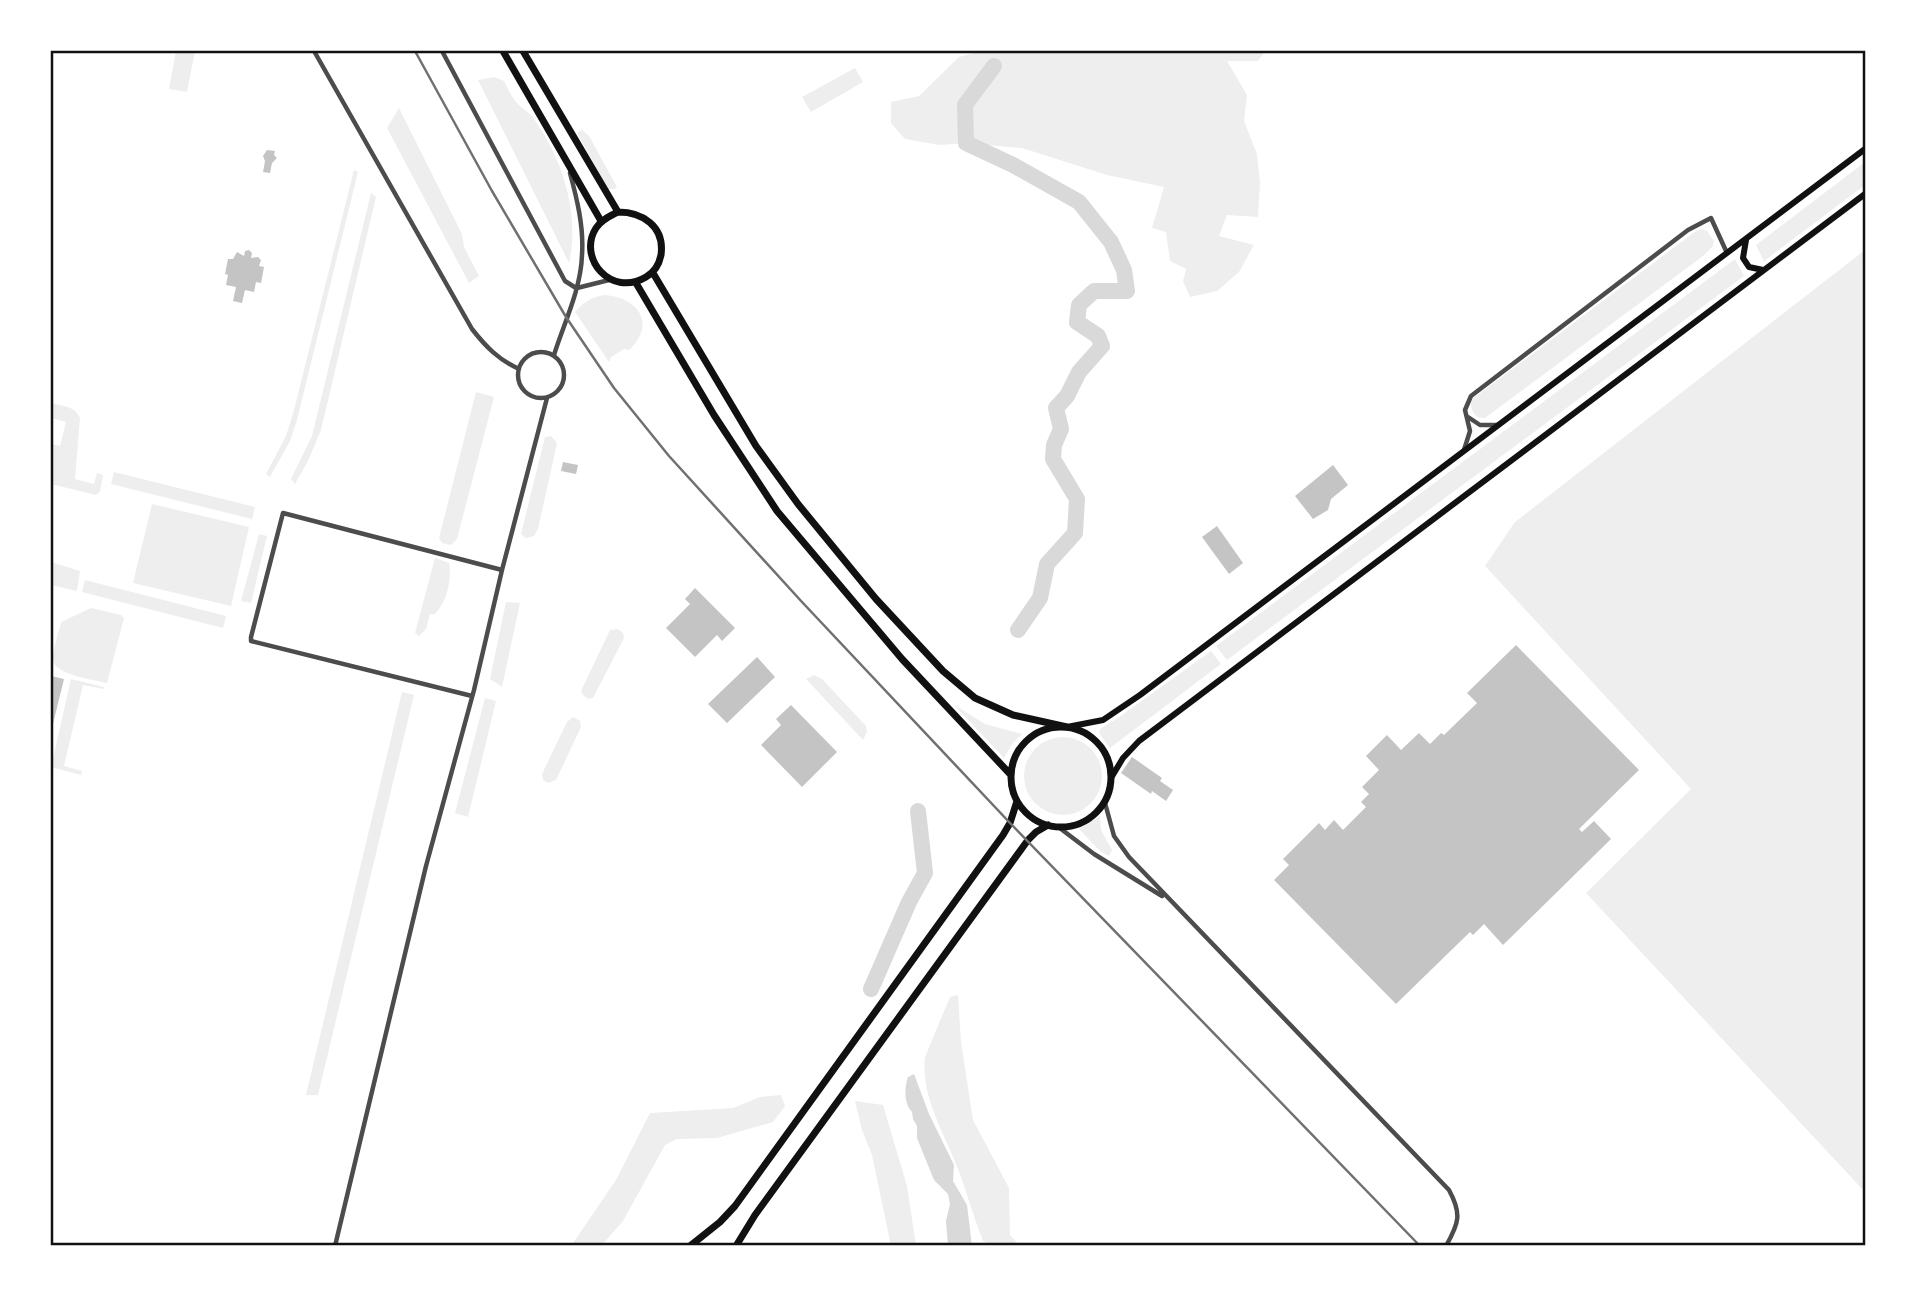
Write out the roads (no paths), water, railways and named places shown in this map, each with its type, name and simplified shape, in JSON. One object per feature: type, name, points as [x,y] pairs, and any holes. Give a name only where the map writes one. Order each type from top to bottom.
[{"type":"main road","points":[[503,51],[601,221]]},
{"type":"main road","points":[[523,51],[618,212]]},
{"type":"main road","points":[[1865,149],[1103,720],[1053,728],[1028,740],[1014,762],[1011,775],[1017,801],[1030,817],[1061,829],[1090,819],[1105,803],[1111,778],[1123,758],[1139,741],[1865,194]]},
{"type":"main road","points":[[618,212],[639,214],[656,230],[661,243],[661,255],[653,273],[636,283],[624,285],[609,280],[599,270],[594,260],[592,237],[601,221],[618,212]]},
{"type":"main road","points":[[1746,240],[1743,258],[1749,267],[1763,270]]},
{"type":"main road","points":[[653,273],[756,446],[797,504],[876,600],[943,671],[975,698],[1013,715],[1068,727],[1090,736],[1107,756],[1111,778]]},
{"type":"main road","points":[[636,283],[714,415],[777,511],[902,659],[1011,775]]},
{"type":"main road","points":[[690,1246],[720,1223],[743,1195],[996,845],[1010,823],[1017,801]]},
{"type":"main road","points":[[736,1246],[1028,840],[1048,825]]},
{"type":"street","points":[[314,51],[472,329],[486,347],[505,363],[519,369]]},
{"type":"street","points":[[442,51],[565,281],[576,288],[609,280]]},
{"type":"street","points":[[554,355],[576,288],[582,256],[577,197],[567,162]]},
{"type":"street","points":[[1463,452],[1470,431],[1465,410],[1471,396],[1688,230],[1711,218],[1728,254]]},
{"type":"street","points":[[582,256],[592,237]]},
{"type":"street","points":[[538,352],[554,355],[563,367],[564,383],[554,395],[547,398],[531,396],[519,384],[519,369],[530,355],[538,352]]},
{"type":"street","points":[[335,1246],[426,866],[547,398]]},
{"type":"street","points":[[1465,410],[1473,423],[1498,425]]},
{"type":"street","points":[[472,696],[251,641],[283,513],[502,570]]},
{"type":"street","points":[[1105,803],[1118,843],[1169,900],[1449,1190],[1458,1207],[1456,1227],[1446,1246]]},
{"type":"street","points":[[1061,829],[1094,854],[1169,900]]},
{"type":"waterway","points":[[994,66],[965,105],[966,143],[1013,165],[1079,202],[1111,242],[1124,270],[1127,291],[1094,291],[1079,305],[1077,322],[1098,336],[1102,346],[1079,372],[1067,396],[1056,408],[1061,429],[1054,445],[1053,459],[1077,499],[1075,533],[1047,564],[1040,598],[1018,630]]},
{"type":"waterway","points":[[871,989],[909,902],[925,873],[918,811]]},
{"type":"railway","points":[[415,51],[492,191],[566,317],[614,388],[669,456],[1010,823],[1420,1246]]}]
